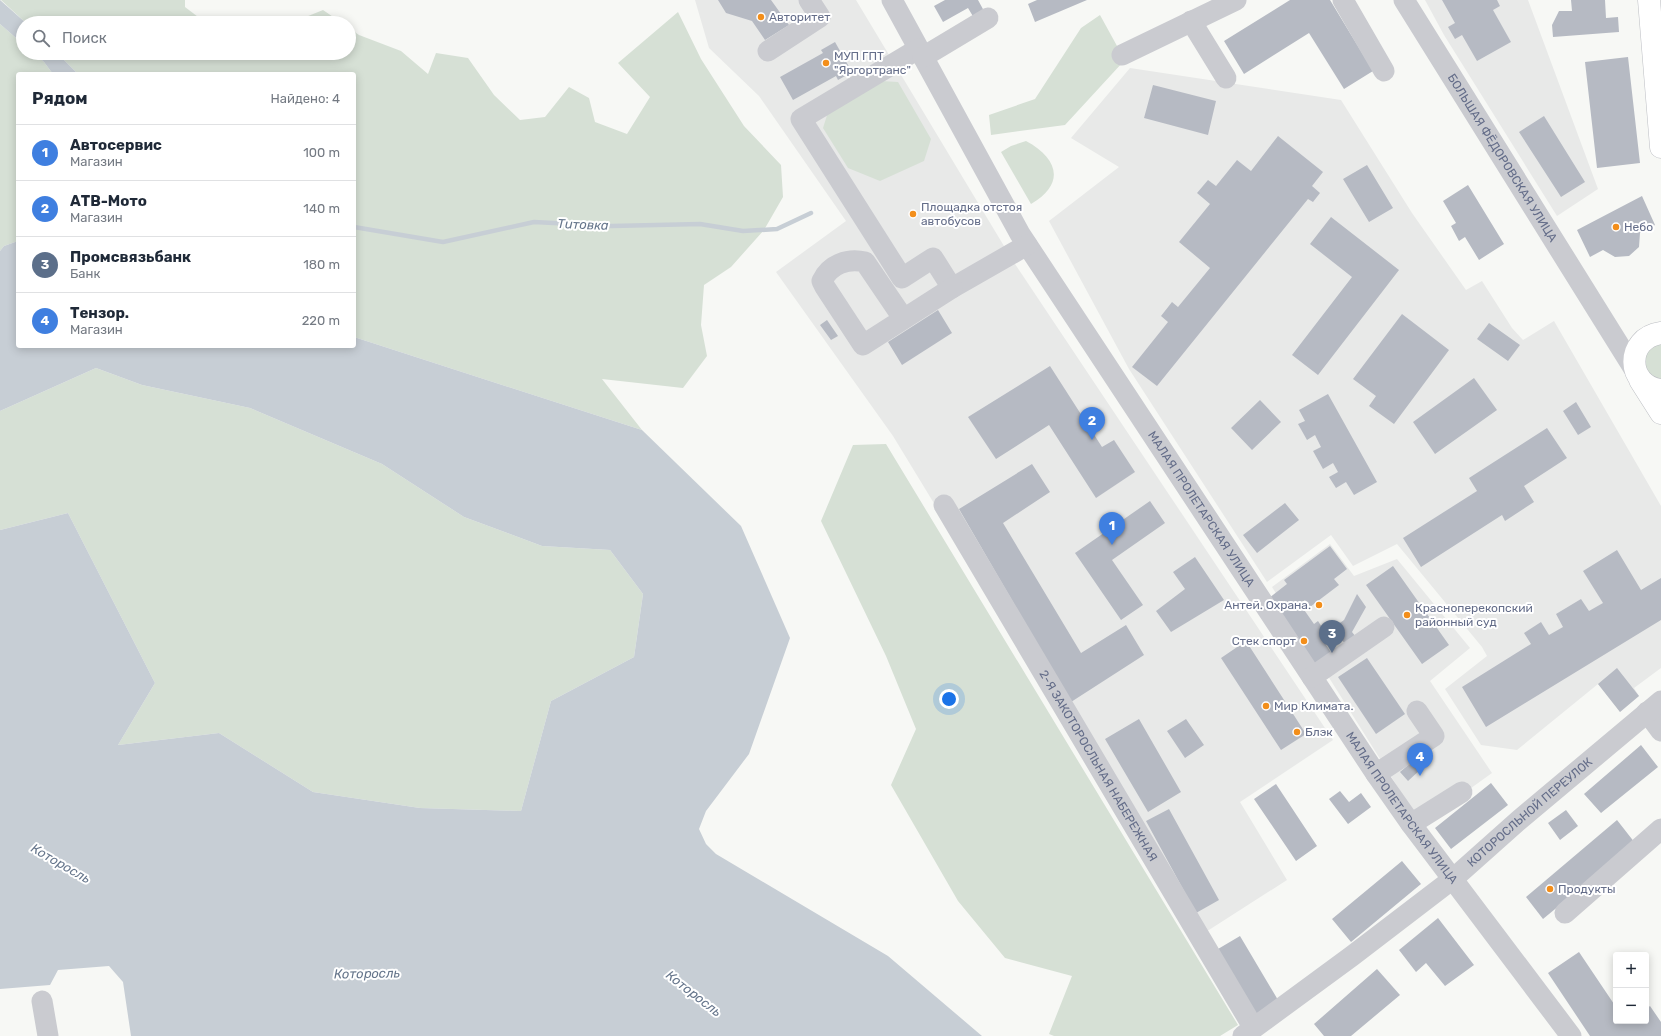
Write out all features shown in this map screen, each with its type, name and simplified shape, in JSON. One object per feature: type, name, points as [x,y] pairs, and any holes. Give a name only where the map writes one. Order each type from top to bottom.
[{"type":"main road","points":[[1649,0],[1661,147]]},
{"type":"main road","points":[[1656,333],[1640,344],[1634,356],[1639,377],[1649,387],[1661,390]]},
{"type":"main road","name":"БОЛЬШАЯ ФЁДОРОВСКАЯ УЛИЦА","points":[[1639,377],[1661,413]]},
{"type":"street","points":[[768,51],[820,17],[808,0]]},
{"type":"street","name":"МАЛАЯ ПРОЛЕТАРСКАЯ УЛИЦА","points":[[892,0],[1027,245],[1376,774],[1411,824],[1454,878],[1571,1036]]},
{"type":"street","points":[[1122,56],[1236,0]]},
{"type":"street","points":[[1343,0],[1384,70]]},
{"type":"street","name":"БОЛЬШАЯ ФЁДОРОВСКАЯ УЛИЦА","points":[[1404,0],[1639,377]]},
{"type":"street","points":[[952,288],[933,258],[902,278],[801,119],[988,18]]},
{"type":"street","points":[[1191,22],[1226,78]]},
{"type":"street","points":[[903,318],[1027,245]]},
{"type":"street","name":"БОЛЬШАЯ ФЁДОРОВСКАЯ УЛИЦА","points":[[1600,316],[1619,332],[1636,337],[1656,333]]},
{"type":"street","name":"2-Я ЗАКОТОРОСЛЬНАЯ НАБЕРЕЖНАЯ","points":[[944,505],[1248,1032]]},
{"type":"street","points":[[1312,677],[1384,627]]},
{"type":"street","points":[[1654,707],[1661,732]]},
{"type":"street","name":"КОТОРОСЛЬНОЙ ПЕРЕУЛОК","points":[[1248,1032],[1352,956],[1454,878],[1518,820],[1654,707]]},
{"type":"street","points":[[1376,774],[1434,736],[1417,711]]},
{"type":"street","points":[[1411,824],[1462,792]]},
{"type":"street","points":[[1565,913],[1661,829]]},
{"type":"street","points":[[42,1001],[48,1036]]},
{"type":"shaded area","points":[[1,0],[185,0],[185,7],[197,16],[18,16]]},
{"type":"shaded area","points":[[695,0],[856,0],[1013,261],[1333,740],[1240,802],[1287,880],[1198,937],[893,436],[776,272],[846,221],[759,96],[709,48]]},
{"type":"shaded area","points":[[1425,0],[1528,0],[1598,189],[1557,216],[1444,35]]},
{"type":"shaded area","points":[[323,10],[332,16],[308,16]]},
{"type":"shaded area","points":[[678,12],[701,59],[744,126],[781,165],[783,197],[764,230],[731,267],[704,285],[701,325],[707,356],[683,388],[602,379],[642,430],[356,338],[356,72],[76,72],[64,60],[356,60],[356,33],[401,51],[428,74],[436,53],[468,58],[494,95],[520,120],[545,117],[569,87],[589,98],[595,122],[627,134],[650,97],[618,63]]},
{"type":"shaded area","points":[[1100,15],[1122,55],[1123,62],[1065,125],[991,135],[989,115],[1035,99],[1081,28]]},
{"type":"shaded area","points":[[0,24],[16,38],[16,60],[42,60],[52,72],[16,72],[16,242],[4,246],[0,251]]},
{"type":"shaded area","points":[[1130,68],[1341,100],[1412,213],[1466,290],[1482,281],[1512,328],[1523,340],[1554,321],[1661,506],[1661,668],[1634,688],[1639,696],[1620,712],[1598,684],[1517,750],[1481,745],[1445,689],[1487,656],[1482,647],[1397,544],[1353,566],[1331,535],[1267,582],[1129,369],[1049,221],[1119,167],[1071,138]]},
{"type":"shaded area","points":[[881,81],[898,82],[931,139],[924,161],[880,181],[848,168],[823,128],[829,109]]},
{"type":"shaded area","points":[[1026,141],[1045,155],[1051,163],[1054,171],[1053,180],[1049,188],[1042,196],[1031,204],[1001,152],[1011,146]]},
{"type":"shaded area","points":[[1661,342],[1661,381],[1646,373],[1644,354]]},
{"type":"shaded area","points":[[96,368],[142,385],[250,408],[382,464],[464,517],[542,546],[610,550],[643,594],[634,657],[551,701],[521,811],[420,808],[313,792],[219,733],[118,745],[155,683],[68,513],[0,530],[0,411]]},
{"type":"shaded area","points":[[886,444],[1238,1025],[1220,1036],[1054,1036],[1049,1034],[1072,976],[1005,958],[958,901],[891,785],[916,729],[886,656],[821,521],[853,445]]},
{"type":"shaded area","points":[[1330,544],[1354,576],[1397,559],[1470,648],[1430,681],[1492,773],[1421,824],[1272,587]]},
{"type":"water","points":[[0,0],[18,16],[16,16],[16,38],[0,24]]},
{"type":"water","points":[[42,60],[64,60],[76,72],[52,72]]},
{"type":"water","name":"Которосль","points":[[16,242],[16,348],[356,348],[356,338],[642,430],[741,526],[790,638],[749,754],[706,811],[699,829],[706,844],[716,854],[888,956],[982,1036],[131,1036],[123,982],[109,966],[58,970],[50,985],[0,989],[0,530],[68,513],[155,683],[118,745],[219,733],[313,792],[420,808],[521,811],[551,701],[634,657],[643,594],[610,550],[542,546],[464,517],[382,464],[250,408],[142,385],[96,368],[0,411],[0,251],[4,246]]},
{"type":"building","name":"Авторитет","points":[[718,0],[771,0],[789,25],[765,40],[752,21],[726,13]]},
{"type":"building","points":[[945,0],[978,0],[984,11],[974,18],[968,8],[943,22],[934,6]]},
{"type":"building","points":[[1037,0],[1087,0],[1035,22],[1028,4]]},
{"type":"building","points":[[1290,0],[1330,0],[1373,71],[1344,89],[1309,33],[1244,74],[1224,41]]},
{"type":"building","points":[[1442,0],[1497,0],[1500,6],[1493,10],[1511,42],[1477,61],[1462,35],[1455,39],[1448,27],[1455,23]]},
{"type":"building","points":[[1571,0],[1605,0],[1606,18],[1618,17],[1619,32],[1553,37],[1552,25],[1559,11],[1572,11]]},
{"type":"building","name":"МУП ГПТ \"Яргортранс\"","points":[[835,42],[852,72],[838,80],[836,76],[793,100],[780,77],[823,53],[821,50]]},
{"type":"building","points":[[1628,57],[1640,163],[1597,168],[1585,62]]},
{"type":"building","points":[[1153,85],[1216,101],[1208,135],[1144,118]]},
{"type":"building","points":[[1544,116],[1585,182],[1561,197],[1519,132]]},
{"type":"building","points":[[1278,136],[1323,172],[1312,186],[1320,193],[1313,202],[1308,199],[1157,386],[1132,367],[1168,322],[1161,316],[1172,302],[1178,307],[1210,268],[1179,242],[1210,204],[1197,193],[1208,180],[1216,186],[1237,160],[1251,171]]},
{"type":"building","points":[[1367,165],[1393,208],[1369,222],[1343,179]]},
{"type":"building","points":[[1468,185],[1504,244],[1479,260],[1465,237],[1459,241],[1451,226],[1456,223],[1443,201]]},
{"type":"building","name":"Небо","points":[[1642,196],[1655,225],[1640,233],[1639,247],[1629,256],[1615,257],[1603,250],[1590,257],[1577,230]]},
{"type":"building","points":[[1331,217],[1399,270],[1318,375],[1292,355],[1352,277],[1310,244]]},
{"type":"building","points":[[938,310],[952,333],[902,365],[888,342]]},
{"type":"building","points":[[1402,314],[1449,350],[1394,424],[1369,406],[1376,396],[1353,379]]},
{"type":"building","points":[[827,320],[838,336],[831,340],[820,325]]},
{"type":"building","points":[[1489,323],[1520,345],[1508,361],[1477,339]]},
{"type":"building","points":[[1050,366],[1102,447],[1114,440],[1135,472],[1096,498],[1049,425],[996,459],[968,417]]},
{"type":"building","points":[[1474,378],[1497,410],[1435,454],[1413,422]]},
{"type":"building","points":[[1328,394],[1377,482],[1354,495],[1346,482],[1336,488],[1329,477],[1338,472],[1333,463],[1323,469],[1313,451],[1321,447],[1315,435],[1307,440],[1298,424],[1305,421],[1299,410]]},
{"type":"building","points":[[1260,400],[1281,422],[1252,450],[1231,428]]},
{"type":"building","points":[[1576,402],[1591,427],[1578,435],[1563,411]]},
{"type":"building","points":[[1547,428],[1567,458],[1524,486],[1534,502],[1505,521],[1502,515],[1421,567],[1403,538],[1477,491],[1469,478]]},
{"type":"building","points":[[1032,464],[1050,492],[1003,523],[1081,653],[1126,625],[1144,655],[1071,702],[959,509]]},
{"type":"building","points":[[1150,501],[1165,523],[1112,560],[1143,605],[1121,620],[1075,553]]},
{"type":"building","points":[[1285,503],[1299,520],[1257,553],[1243,535]]},
{"type":"building","points":[[1330,546],[1347,569],[1334,579],[1339,585],[1310,607],[1305,600],[1300,604],[1314,624],[1318,621],[1329,638],[1324,642],[1332,654],[1315,665],[1269,598],[1287,584],[1284,580]]},
{"type":"building","points":[[1617,550],[1641,590],[1661,578],[1661,620],[1486,727],[1462,687],[1531,644],[1524,633],[1541,622],[1549,635],[1563,627],[1556,614],[1581,599],[1589,611],[1603,603],[1583,571]]},
{"type":"building","points":[[1195,557],[1224,600],[1171,632],[1156,611],[1185,589],[1173,572]]},
{"type":"building","name":"Красноперекопский районный суд","points":[[1393,566],[1449,645],[1422,664],[1366,585]]},
{"type":"building","points":[[1357,594],[1366,607],[1352,632],[1356,637],[1345,644],[1333,628],[1344,620]]},
{"type":"building","points":[[1246,641],[1306,734],[1281,750],[1221,658]]},
{"type":"building","points":[[1367,658],[1405,714],[1376,734],[1338,677]]},
{"type":"building","points":[[1617,668],[1639,696],[1620,712],[1598,684]]},
{"type":"building","points":[[1139,719],[1181,792],[1148,812],[1105,739]]},
{"type":"building","points":[[1186,719],[1204,745],[1185,758],[1167,731]]},
{"type":"building","points":[[1641,745],[1658,767],[1601,813],[1584,794]]},
{"type":"building","points":[[1413,761],[1420,770],[1408,781],[1400,772]]},
{"type":"building","points":[[1491,783],[1508,805],[1451,849],[1435,828]]},
{"type":"building","points":[[1276,784],[1317,846],[1296,861],[1254,799]]},
{"type":"building","points":[[1340,791],[1349,802],[1361,793],[1371,807],[1348,824],[1329,799]]},
{"type":"building","points":[[1169,809],[1219,900],[1196,913],[1146,821]]},
{"type":"building","points":[[1566,810],[1578,826],[1560,840],[1548,823]]},
{"type":"building","points":[[1617,820],[1635,843],[1543,919],[1526,897]]},
{"type":"building","points":[[1402,861],[1421,884],[1351,942],[1332,919]]},
{"type":"building","points":[[1438,918],[1474,965],[1445,986],[1426,963],[1416,972],[1399,950]]},
{"type":"building","points":[[1240,936],[1278,1000],[1256,1014],[1218,949]]},
{"type":"building","points":[[1579,952],[1613,1003],[1613,1024],[1649,1024],[1650,1006],[1661,1022],[1661,1036],[1590,1036],[1548,973]]},
{"type":"building","points":[[1377,969],[1400,995],[1351,1036],[1324,1036],[1314,1024]]},
{"type":"waterway","name":"Титовка","points":[[356,227],[443,242],[534,222],[612,226],[700,224],[743,231],[777,229],[811,213]]},
{"type":"place","name":"Авторитет","points":[[761,17]]},
{"type":"place","name":"МУП ГПТ \"Яргортранс\"","points":[[826,63]]},
{"type":"place","name":"Площадка отстоя автобусов","points":[[913,214]]},
{"type":"place","name":"Небо","points":[[1616,227]]},
{"type":"place","name":"АТВ-Мото","points":[[1092,440]]},
{"type":"place","name":"Автосервис","points":[[1112,545]]},
{"type":"place","name":"Антей. Охрана.","points":[[1319,605]]},
{"type":"place","name":"Красноперекопский районный суд","points":[[1407,615]]},
{"type":"place","name":"Стек спорт","points":[[1304,641]]},
{"type":"place","name":"Промсвязьбанк","points":[[1332,653]]},
{"type":"place","name":"Мир Климата.","points":[[1266,706]]},
{"type":"place","name":"Блэк","points":[[1297,732]]},
{"type":"place","name":"Тензор.","points":[[1420,776]]},
{"type":"place","name":"Продукты","points":[[1550,889]]}]
